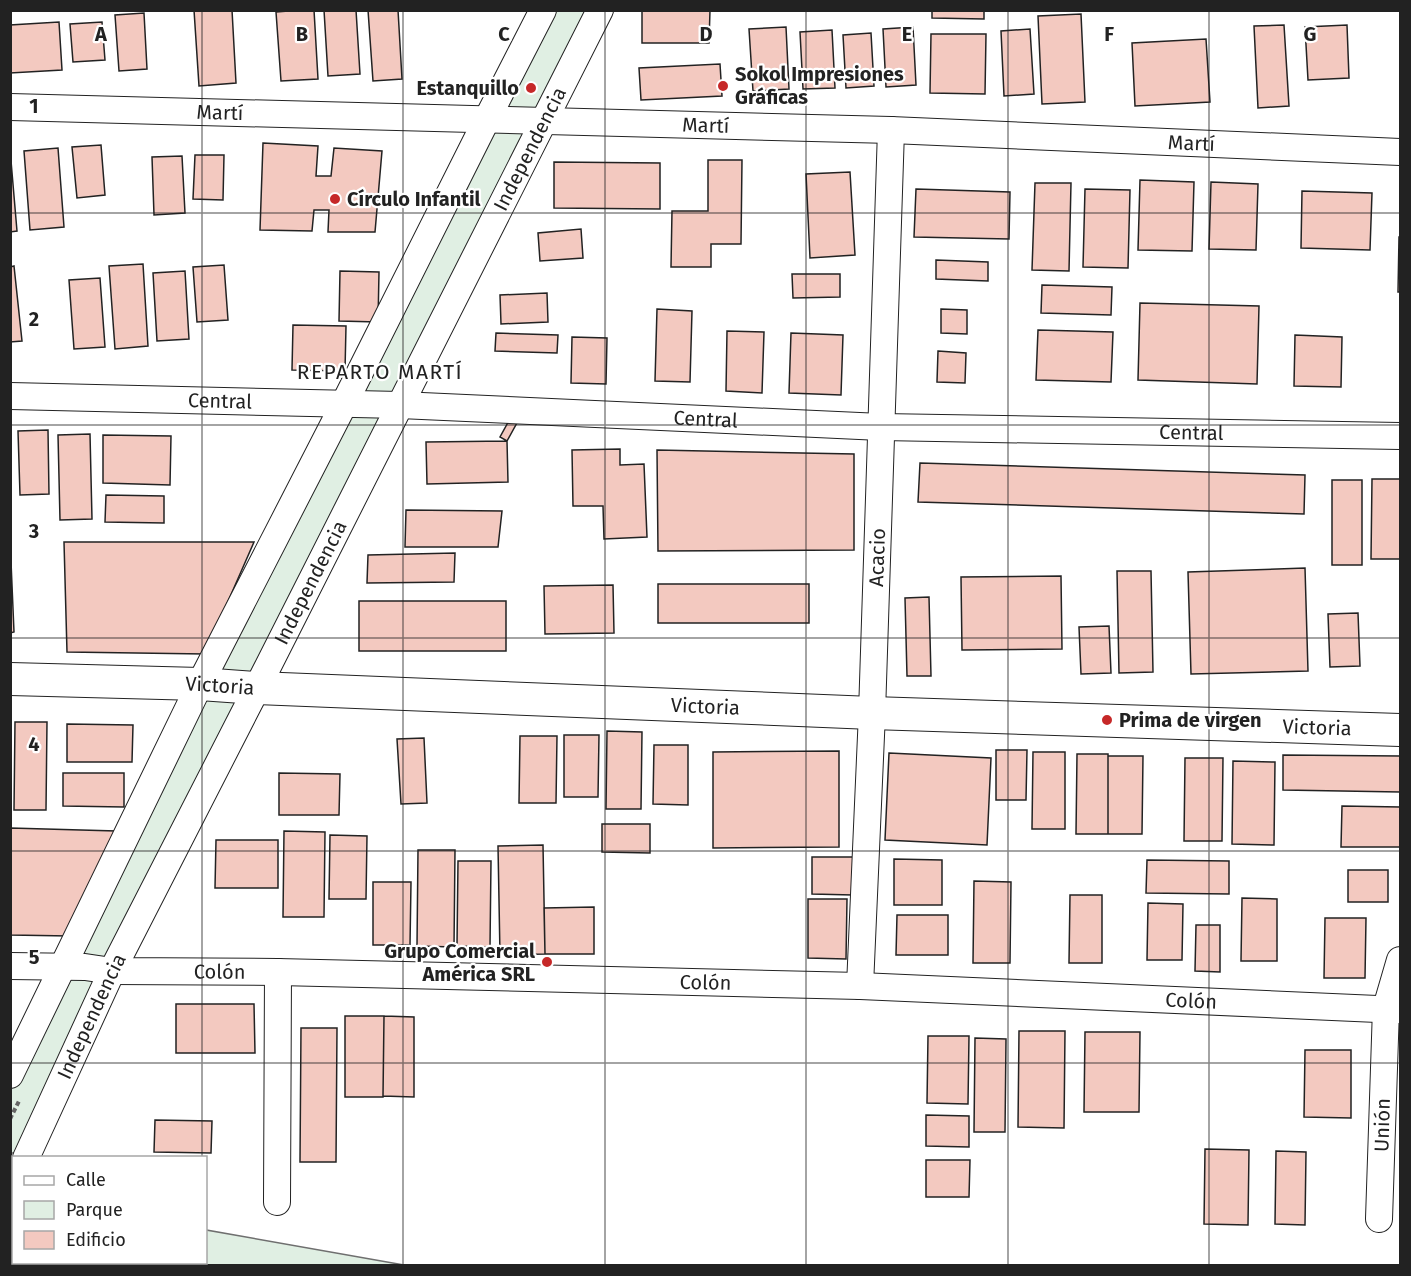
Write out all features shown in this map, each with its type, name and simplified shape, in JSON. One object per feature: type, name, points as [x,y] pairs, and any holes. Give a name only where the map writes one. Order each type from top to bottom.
[{"type":"street","points":[[10,1075],[200,684],[543,10]]},
{"type":"street","name":"Independencia","points":[[27,1156],[111,970],[257,688],[600,10]]},
{"type":"street","name":"Martí","points":[[10,107],[891,130],[1401,152]]},
{"type":"street","name":"Acacio","points":[[860,986],[872,712],[891,130]]},
{"type":"street","name":"Central","points":[[10,396],[400,405],[881,427],[1401,436]]},
{"type":"street","name":"Victoria","points":[[10,679],[200,684],[872,712],[1401,730]]},
{"type":"street","name":"Unión","points":[[1379,1219],[1393,1009],[1401,960]]},
{"type":"street","name":"Colón","points":[[10,966],[860,986],[1393,1009]]},
{"type":"street","points":[[277,1202],[278,972]]},
{"type":"green space","points":[[553,11],[591,11],[15,1153],[11,1153],[10,1088],[262,582]]},
{"type":"green space","points":[[10,1207],[12,1207],[12,1264],[207,1264],[207,1230],[404,1265],[11,1265]]},
{"type":"building","points":[[194,10],[232,10],[236,83],[199,86]]},
{"type":"building","points":[[314,10],[318,79],[281,81],[276,12]]},
{"type":"building","points":[[324,10],[356,10],[360,74],[328,76]]},
{"type":"building","points":[[368,10],[398,10],[402,79],[373,81]]},
{"type":"building","points":[[642,10],[710,10],[709,43],[642,43]]},
{"type":"building","points":[[932,10],[984,10],[984,19],[932,18]]},
{"type":"building","points":[[144,13],[147,69],[119,71],[115,15]]},
{"type":"building","points":[[1081,14],[1085,102],[1042,104],[1038,16]]},
{"type":"building","points":[[59,22],[62,70],[10,73],[10,25]]},
{"type":"building","points":[[102,22],[105,60],[73,62],[70,24]]},
{"type":"building","points":[[1284,25],[1289,106],[1258,108],[1254,26]]},
{"type":"building","points":[[1347,25],[1349,78],[1308,80],[1305,27]]},
{"type":"building","points":[[786,27],[789,89],[753,91],[749,29]]},
{"type":"building","points":[[913,27],[916,85],[886,87],[883,29]]},
{"type":"building","points":[[1030,29],[1034,94],[1004,96],[1001,31]]},
{"type":"building","points":[[832,30],[835,88],[803,89],[800,32]]},
{"type":"building","points":[[871,33],[874,86],[846,88],[843,35]]},
{"type":"building","points":[[931,34],[986,34],[985,94],[930,93]]},
{"type":"building","points":[[1206,39],[1210,102],[1135,106],[1132,43]]},
{"type":"building","points":[[720,64],[722,96],[641,100],[639,68]]},
{"type":"building","points":[[263,143],[318,146],[316,176],[331,176],[334,148],[382,151],[375,232],[328,232],[329,210],[314,210],[312,231],[260,230]]},
{"type":"building","points":[[101,145],[105,195],[77,198],[72,147]]},
{"type":"building","points":[[58,148],[64,227],[30,230],[24,151]]},
{"type":"building","points":[[10,149],[17,231],[10,232]]},
{"type":"building","points":[[195,155],[224,155],[223,200],[193,199]]},
{"type":"building","points":[[182,156],[185,213],[154,215],[152,157]]},
{"type":"building","points":[[708,160],[742,160],[741,244],[711,244],[711,267],[671,267],[672,211],[708,211]]},
{"type":"building","points":[[554,162],[660,163],[660,209],[554,208]]},
{"type":"building","points":[[850,172],[855,255],[810,258],[806,174]]},
{"type":"building","points":[[1140,180],[1194,182],[1192,251],[1138,250]]},
{"type":"building","points":[[1211,182],[1258,184],[1256,250],[1209,249]]},
{"type":"building","points":[[1035,183],[1071,183],[1069,271],[1032,270]]},
{"type":"building","points":[[916,189],[1010,192],[1009,239],[914,237]]},
{"type":"building","points":[[1085,189],[1130,190],[1128,268],[1083,267]]},
{"type":"building","points":[[1302,191],[1372,193],[1370,250],[1301,248]]},
{"type":"building","points":[[581,229],[583,258],[540,261],[538,233]]},
{"type":"building","points":[[1399,237],[1400,292],[1398,292]]},
{"type":"building","points":[[936,260],[988,262],[988,281],[936,279]]},
{"type":"building","points":[[143,264],[148,346],[115,349],[109,266]]},
{"type":"building","points":[[224,265],[228,320],[197,322],[193,267]]},
{"type":"building","points":[[14,266],[22,341],[10,342],[10,267]]},
{"type":"building","points":[[185,271],[189,339],[157,341],[153,273]]},
{"type":"building","points":[[340,271],[379,272],[378,322],[339,321]]},
{"type":"building","points":[[792,274],[840,274],[840,297],[793,298]]},
{"type":"building","points":[[100,278],[105,347],[74,349],[69,280]]},
{"type":"building","points":[[1042,285],[1112,287],[1111,315],[1041,313]]},
{"type":"building","points":[[547,293],[548,322],[501,324],[500,295]]},
{"type":"building","points":[[1140,303],[1259,306],[1257,384],[1138,380]]},
{"type":"building","points":[[657,309],[692,311],[690,382],[655,381]]},
{"type":"building","points":[[941,309],[967,310],[967,334],[941,333]]},
{"type":"building","points":[[293,325],[346,326],[345,371],[292,370]]},
{"type":"building","points":[[1038,330],[1113,332],[1111,382],[1036,380]]},
{"type":"building","points":[[727,331],[764,332],[762,393],[726,391]]},
{"type":"building","points":[[496,333],[558,335],[557,353],[495,351]]},
{"type":"building","points":[[791,333],[843,335],[841,395],[789,393]]},
{"type":"building","points":[[1295,335],[1342,337],[1341,387],[1294,386]]},
{"type":"building","points":[[572,337],[607,338],[606,384],[571,383]]},
{"type":"building","points":[[938,351],[966,353],[965,383],[937,382]]},
{"type":"building","points":[[511,417],[518,421],[507,441],[500,437]]},
{"type":"building","points":[[48,430],[49,494],[20,495],[18,431]]},
{"type":"building","points":[[90,434],[92,519],[60,520],[58,435]]},
{"type":"building","points":[[103,435],[171,436],[170,485],[103,483]]},
{"type":"building","points":[[507,441],[508,482],[427,484],[426,442]]},
{"type":"building","points":[[620,449],[620,465],[644,464],[647,537],[604,539],[603,506],[573,506],[572,450]]},
{"type":"building","points":[[657,450],[854,454],[854,550],[658,551]]},
{"type":"building","points":[[920,463],[1305,475],[1304,514],[918,502]]},
{"type":"building","points":[[1372,479],[1400,479],[1400,559],[1371,559]]},
{"type":"building","points":[[1332,480],[1362,480],[1362,565],[1332,565]]},
{"type":"building","points":[[106,495],[164,496],[164,523],[105,522]]},
{"type":"building","points":[[406,510],[502,511],[498,547],[405,547]]},
{"type":"building","points":[[10,538],[14,632],[10,633]]},
{"type":"building","points":[[64,542],[254,542],[205,654],[67,652]]},
{"type":"building","points":[[455,553],[454,582],[367,583],[368,555]]},
{"type":"building","points":[[1305,568],[1308,671],[1191,674],[1188,572]]},
{"type":"building","points":[[1117,571],[1151,571],[1153,672],[1119,673]]},
{"type":"building","points":[[1061,576],[1062,649],[962,650],[961,577]]},
{"type":"building","points":[[658,584],[809,584],[809,623],[658,623]]},
{"type":"building","points":[[613,585],[614,633],[545,634],[544,586]]},
{"type":"building","points":[[929,597],[931,676],[907,676],[905,598]]},
{"type":"building","points":[[359,601],[506,601],[506,651],[359,651]]},
{"type":"building","points":[[1358,613],[1360,666],[1330,667],[1328,614]]},
{"type":"building","points":[[1109,626],[1111,673],[1081,674],[1079,627]]},
{"type":"building","points":[[15,722],[47,722],[46,810],[14,810]]},
{"type":"building","points":[[67,724],[133,725],[132,762],[67,762]]},
{"type":"building","points":[[607,731],[642,732],[641,809],[606,809]]},
{"type":"building","points":[[564,735],[599,735],[598,797],[564,797]]},
{"type":"building","points":[[520,736],[557,736],[556,803],[519,803]]},
{"type":"building","points":[[424,738],[427,803],[401,804],[397,739]]},
{"type":"building","points":[[654,745],[688,745],[688,805],[653,804]]},
{"type":"building","points":[[996,750],[1027,750],[1026,800],[996,800]]},
{"type":"building","points":[[839,751],[839,847],[713,848],[713,752]]},
{"type":"building","points":[[1033,752],[1065,752],[1065,829],[1032,829]]},
{"type":"building","points":[[889,753],[991,758],[987,845],[885,840]]},
{"type":"building","points":[[1077,754],[1108,754],[1108,834],[1076,834]]},
{"type":"building","points":[[1283,755],[1400,756],[1400,792],[1283,790]]},
{"type":"building","points":[[1108,756],[1143,756],[1142,834],[1108,834]]},
{"type":"building","points":[[1185,758],[1223,758],[1222,841],[1184,841]]},
{"type":"building","points":[[1233,761],[1275,762],[1274,845],[1232,844]]},
{"type":"building","points":[[63,773],[124,773],[124,807],[63,806]]},
{"type":"building","points":[[279,773],[340,774],[339,815],[279,815]]},
{"type":"building","points":[[1342,806],[1400,807],[1400,847],[1341,847]]},
{"type":"building","points":[[602,824],[650,824],[650,853],[602,852]]},
{"type":"building","points":[[10,828],[116,831],[70,936],[10,935]]},
{"type":"building","points":[[284,831],[325,832],[324,917],[283,917]]},
{"type":"building","points":[[330,835],[367,836],[366,899],[329,899]]},
{"type":"building","points":[[216,840],[278,840],[278,888],[215,888]]},
{"type":"building","points":[[543,845],[545,954],[500,955],[498,846]]},
{"type":"building","points":[[418,850],[455,850],[454,947],[417,946]]},
{"type":"building","points":[[812,857],[853,857],[853,895],[812,894]]},
{"type":"building","points":[[894,859],[942,860],[942,905],[894,905]]},
{"type":"building","points":[[1147,860],[1229,861],[1229,894],[1146,893]]},
{"type":"building","points":[[458,861],[491,861],[490,947],[457,946]]},
{"type":"building","points":[[1348,870],[1388,870],[1388,902],[1348,902]]},
{"type":"building","points":[[974,881],[1011,882],[1010,963],[973,963]]},
{"type":"building","points":[[373,882],[411,882],[410,945],[373,945]]},
{"type":"building","points":[[1070,895],[1102,895],[1102,963],[1069,963]]},
{"type":"building","points":[[1242,898],[1277,899],[1277,961],[1241,961]]},
{"type":"building","points":[[808,899],[847,899],[846,959],[808,958]]},
{"type":"building","points":[[1148,903],[1183,904],[1182,960],[1147,960]]},
{"type":"building","points":[[594,907],[594,954],[545,954],[544,908]]},
{"type":"building","points":[[897,915],[948,915],[948,955],[896,955]]},
{"type":"building","points":[[1325,918],[1366,918],[1365,978],[1324,978]]},
{"type":"building","points":[[1196,925],[1220,925],[1220,972],[1195,971]]},
{"type":"building","points":[[176,1004],[254,1004],[255,1053],[176,1053]]},
{"type":"building","points":[[345,1016],[384,1016],[383,1097],[345,1097]]},
{"type":"building","points":[[384,1016],[414,1017],[414,1097],[383,1096]]},
{"type":"building","points":[[301,1028],[337,1028],[336,1162],[300,1162]]},
{"type":"building","points":[[1019,1031],[1065,1031],[1064,1128],[1018,1127]]},
{"type":"building","points":[[1085,1032],[1140,1032],[1139,1112],[1084,1112]]},
{"type":"building","points":[[928,1036],[969,1036],[968,1104],[927,1103]]},
{"type":"building","points":[[975,1038],[1006,1039],[1005,1132],[974,1132]]},
{"type":"building","points":[[1305,1050],[1351,1050],[1351,1118],[1304,1117]]},
{"type":"building","points":[[926,1115],[969,1116],[969,1147],[926,1146]]},
{"type":"building","points":[[155,1120],[212,1121],[211,1153],[154,1152]]},
{"type":"building","points":[[1205,1149],[1249,1150],[1248,1225],[1204,1224]]},
{"type":"building","points":[[1276,1151],[1306,1152],[1305,1225],[1275,1224]]},
{"type":"building","points":[[926,1160],[970,1160],[969,1197],[926,1197]]},
{"type":"place","name":"Sokol Impresiones Gráficas","points":[[723,86]]},
{"type":"place","name":"Estanquillo","points":[[531,88]]},
{"type":"place","name":"Círculo Infantil","points":[[335,199]]},
{"type":"place","name":"Prima de virgen","points":[[1107,720]]},
{"type":"place","name":"Grupo Comercial América SRL","points":[[547,962]]},
{"type":"district","name":"REPARTO MARTÍ","points":[[380,372]]}]
